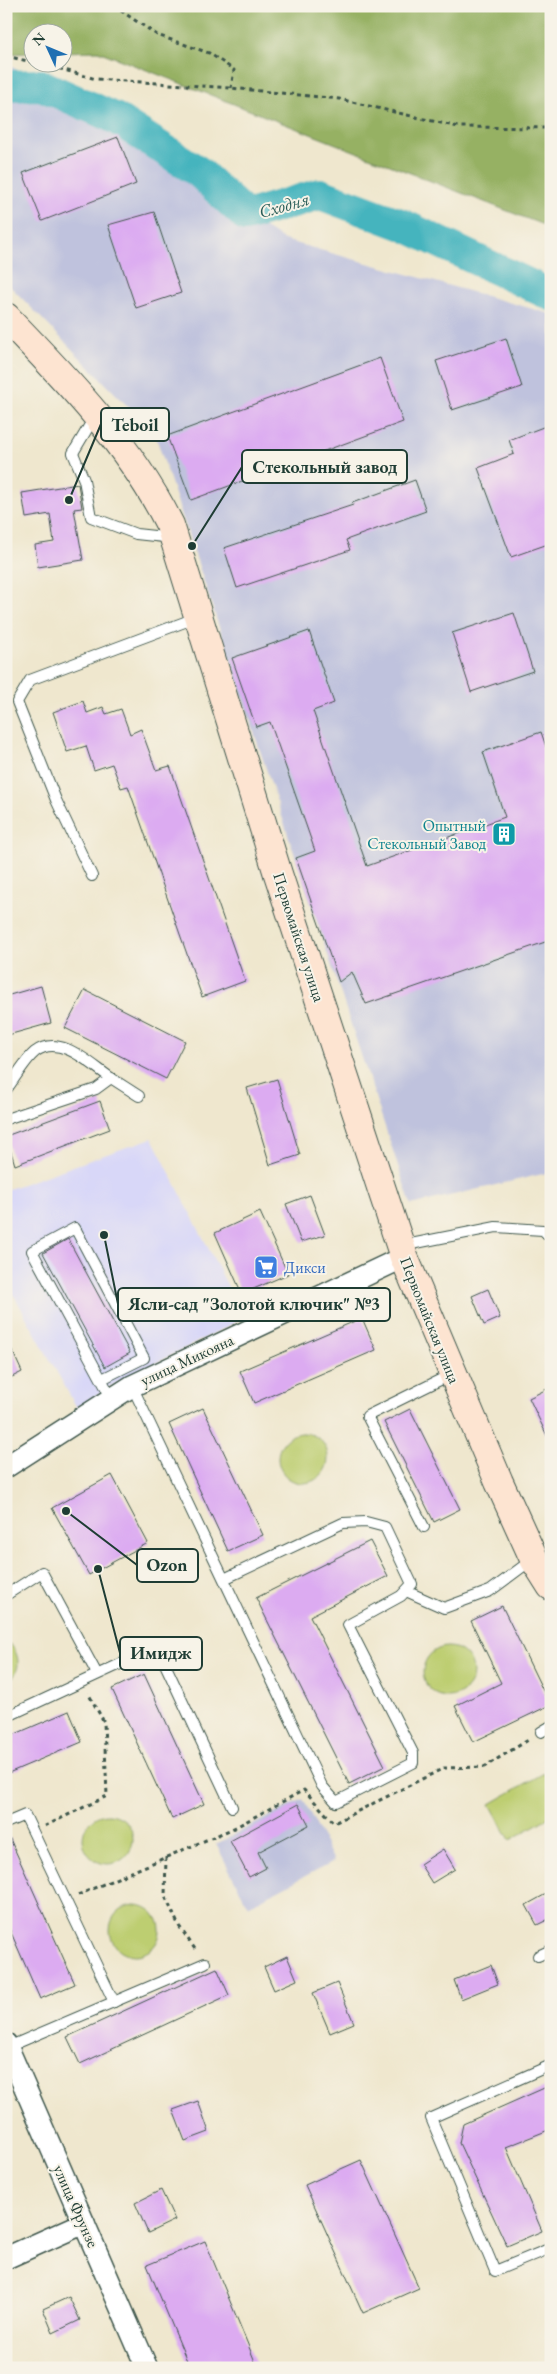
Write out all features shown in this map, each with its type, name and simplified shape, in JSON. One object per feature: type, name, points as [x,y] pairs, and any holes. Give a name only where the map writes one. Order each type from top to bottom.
[{"type":"main road","name":"Первомайская улица","points":[[6,317],[96,415],[132,460],[157,498],[174,538],[278,874],[402,1252],[452,1374],[534,1559],[551,1586]]},
{"type":"street","name":"улица Микояна","points":[[6,1467],[132,1386],[402,1252]]},
{"type":"street","name":"улица Фрунзе","points":[[7,2046],[147,2368]]},
{"type":"street","points":[[6,2258],[84,2223]]},
{"type":"lane","points":[[96,415],[73,453],[84,480],[91,517],[136,534],[174,538]]},
{"type":"lane","points":[[92,876],[56,800],[17,702],[30,680],[199,616]]},
{"type":"lane","points":[[6,1090],[35,1052],[55,1045],[69,1050],[139,1096]]},
{"type":"lane","points":[[6,1119],[96,1089],[111,1078]]},
{"type":"lane","points":[[402,1252],[496,1227],[543,1230],[551,1238]]},
{"type":"lane","points":[[102,1379],[144,1358],[75,1228],[32,1251],[112,1398]]},
{"type":"lane","points":[[424,1527],[367,1416],[452,1374]]},
{"type":"lane","points":[[132,1386],[322,1786],[336,1802],[413,1763],[413,1753],[348,1625],[401,1596],[412,1584],[385,1527],[366,1522],[343,1523],[224,1579]]},
{"type":"lane","points":[[406,1590],[444,1608],[490,1591],[534,1559]]},
{"type":"lane","points":[[6,1595],[42,1572],[97,1674]]},
{"type":"lane","points":[[6,1717],[157,1647],[232,1807]]},
{"type":"lane","points":[[541,1732],[551,1726]]},
{"type":"lane","points":[[6,1823],[25,1815],[114,2002]]},
{"type":"lane","points":[[538,1956],[551,1950]]},
{"type":"lane","points":[[7,2046],[205,1964]]},
{"type":"lane","points":[[551,2065],[431,2118],[495,2272],[551,2248]]},
{"type":"path","points":[[114,6],[157,35],[208,53],[234,70],[231,88]]},
{"type":"path","points":[[6,56],[22,60]]},
{"type":"path","points":[[69,72],[96,80],[231,88],[339,99],[458,127],[551,128]]},
{"type":"path","points":[[33,1832],[107,1796],[104,1722],[82,1682]]},
{"type":"path","points":[[66,1900],[234,1828]]},
{"type":"path","points":[[166,1857],[164,1896],[179,1926],[205,1964]]},
{"type":"shaded area","points":[[6,63],[284,240],[551,314],[551,1172],[411,1205],[155,434],[6,282]]},
{"type":"shaded area","points":[[152,1138],[244,1318],[107,1388],[77,1408],[6,1281],[6,1190]]},
{"type":"shaded area","points":[[303,1799],[334,1861],[248,1906],[216,1844]]},
{"type":"green space","points":[[6,6],[551,6],[551,228],[98,51],[72,52],[72,22],[22,22],[22,53],[6,54]]},
{"type":"green space","points":[[303,1433],[313,1435],[321,1440],[326,1448],[328,1458],[326,1468],[321,1476],[313,1481],[303,1483],[293,1481],[285,1476],[280,1468],[278,1458],[280,1448],[285,1440],[293,1435]]},
{"type":"green space","points":[[6,1641],[15,1650],[18,1662],[15,1674],[6,1683]]},
{"type":"green space","points":[[448,1647],[458,1649],[466,1654],[471,1662],[473,1672],[471,1682],[466,1690],[458,1695],[448,1697],[438,1695],[430,1690],[425,1682],[423,1672],[425,1662],[430,1654],[438,1649]]},
{"type":"green space","points":[[551,1769],[551,1816],[510,1840],[490,1804]]},
{"type":"green space","points":[[108,1814],[118,1816],[126,1821],[131,1829],[133,1839],[131,1849],[126,1857],[118,1862],[108,1864],[98,1862],[90,1857],[85,1849],[83,1839],[85,1829],[90,1821],[98,1816]]},
{"type":"green space","points":[[135,1905],[145,1907],[153,1912],[158,1920],[160,1930],[158,1940],[153,1948],[145,1953],[135,1955],[125,1953],[117,1948],[112,1940],[110,1930],[112,1920],[117,1912],[125,1907]]},
{"type":"building","points":[[118,137],[136,184],[42,221],[23,173]]},
{"type":"building","points":[[154,212],[181,293],[136,308],[108,225]]},
{"type":"building","points":[[506,338],[522,387],[452,410],[436,361]]},
{"type":"building","points":[[380,358],[403,422],[191,500],[167,436]]},
{"type":"building","points":[[551,424],[551,543],[511,557],[478,468],[514,454],[509,440]]},
{"type":"building","points":[[415,480],[426,511],[346,540],[350,550],[237,588],[224,548],[353,505],[352,503]]},
{"type":"building","points":[[78,484],[82,508],[74,509],[83,560],[38,567],[35,545],[54,542],[50,514],[26,518],[22,493]]},
{"type":"building","points":[[514,613],[533,671],[471,692],[452,633]]},
{"type":"building","name":"Опытный Стекольный Завод","points":[[309,631],[334,703],[313,711],[367,866],[505,817],[483,752],[541,732],[551,761],[551,940],[366,1004],[352,972],[339,982],[296,858],[315,851],[270,722],[256,727],[232,658]]},
{"type":"building","points":[[83,701],[87,713],[103,707],[106,714],[121,709],[130,734],[141,729],[156,770],[170,766],[245,981],[202,997],[128,786],[121,788],[112,764],[94,770],[86,746],[67,752],[53,712]]},
{"type":"building","points":[[41,986],[51,1023],[8,1035],[6,996]]},
{"type":"building","points":[[85,990],[185,1041],[166,1079],[65,1028]]},
{"type":"building","points":[[277,1079],[300,1155],[270,1165],[247,1088]]},
{"type":"building","points":[[100,1101],[110,1129],[15,1165],[6,1136]]},
{"type":"building","points":[[310,1195],[325,1235],[301,1242],[286,1204]]},
{"type":"building","points":[[260,1212],[288,1274],[242,1294],[215,1233]]},
{"type":"building","points":[[68,1239],[130,1353],[105,1367],[43,1253]]},
{"type":"building","points":[[488,1289],[500,1318],[484,1325],[472,1296]]},
{"type":"building","points":[[362,1318],[376,1350],[254,1403],[240,1371]]},
{"type":"building","points":[[6,1337],[22,1372],[6,1380]]},
{"type":"building","points":[[551,1387],[551,1444],[529,1398]]},
{"type":"building","points":[[203,1408],[263,1535],[228,1551],[169,1424]]},
{"type":"building","points":[[410,1409],[460,1509],[434,1522],[384,1422]]},
{"type":"building","points":[[112,1475],[148,1543],[89,1575],[52,1508]]},
{"type":"building","points":[[370,1541],[388,1576],[310,1616],[385,1766],[349,1784],[256,1598]]},
{"type":"building","points":[[502,1606],[550,1705],[473,1742],[455,1706],[501,1683],[471,1621]]},
{"type":"building","points":[[144,1674],[204,1804],[172,1819],[112,1689]]},
{"type":"building","points":[[69,1711],[82,1742],[6,1774],[6,1738]]},
{"type":"building","points":[[298,1804],[309,1825],[258,1852],[266,1868],[249,1877],[230,1841]]},
{"type":"building","points":[[6,1830],[75,1984],[40,1999],[6,1921]]},
{"type":"building","points":[[443,1849],[455,1869],[432,1883],[420,1864]]},
{"type":"building","points":[[546,1894],[551,1904],[551,1918],[537,1925],[526,1905]]},
{"type":"building","points":[[287,1956],[297,1980],[274,1990],[264,1967]]},
{"type":"building","points":[[491,1965],[498,1984],[461,1999],[454,1980]]},
{"type":"building","points":[[217,1968],[229,1995],[80,2064],[67,2037]]},
{"type":"building","points":[[337,1983],[354,2023],[330,2033],[313,1993]]},
{"type":"building","points":[[551,2085],[551,2129],[506,2147],[542,2231],[507,2246],[459,2143],[463,2124]]},
{"type":"building","points":[[198,2101],[209,2132],[185,2141],[173,2110]]},
{"type":"building","points":[[361,2160],[419,2288],[363,2313],[305,2185]]},
{"type":"building","points":[[161,2190],[175,2220],[148,2233],[135,2203]]},
{"type":"building","points":[[205,2241],[256,2364],[247,2368],[190,2368],[147,2265]]},
{"type":"building","points":[[69,2297],[80,2320],[53,2333],[43,2309]]},
{"type":"waterway","name":"Сходня","points":[[6,86],[41,85],[115,118],[199,172],[246,216],[320,194],[403,225],[551,295]]},
{"type":"place","name":"Teboil","points":[[69,500]]},
{"type":"place","name":"Стекольный завод","points":[[192,546]]},
{"type":"place","name":"Опытный Стекольный Завод","points":[[504,834]]},
{"type":"place","name":"Ясли-сад \"Золотой ключик\" №3","points":[[104,1235]]},
{"type":"place","name":"Дикси","points":[[266,1267]]},
{"type":"place","name":"Ozon","points":[[66,1511]]},
{"type":"place","name":"Имидж","points":[[98,1569]]}]
